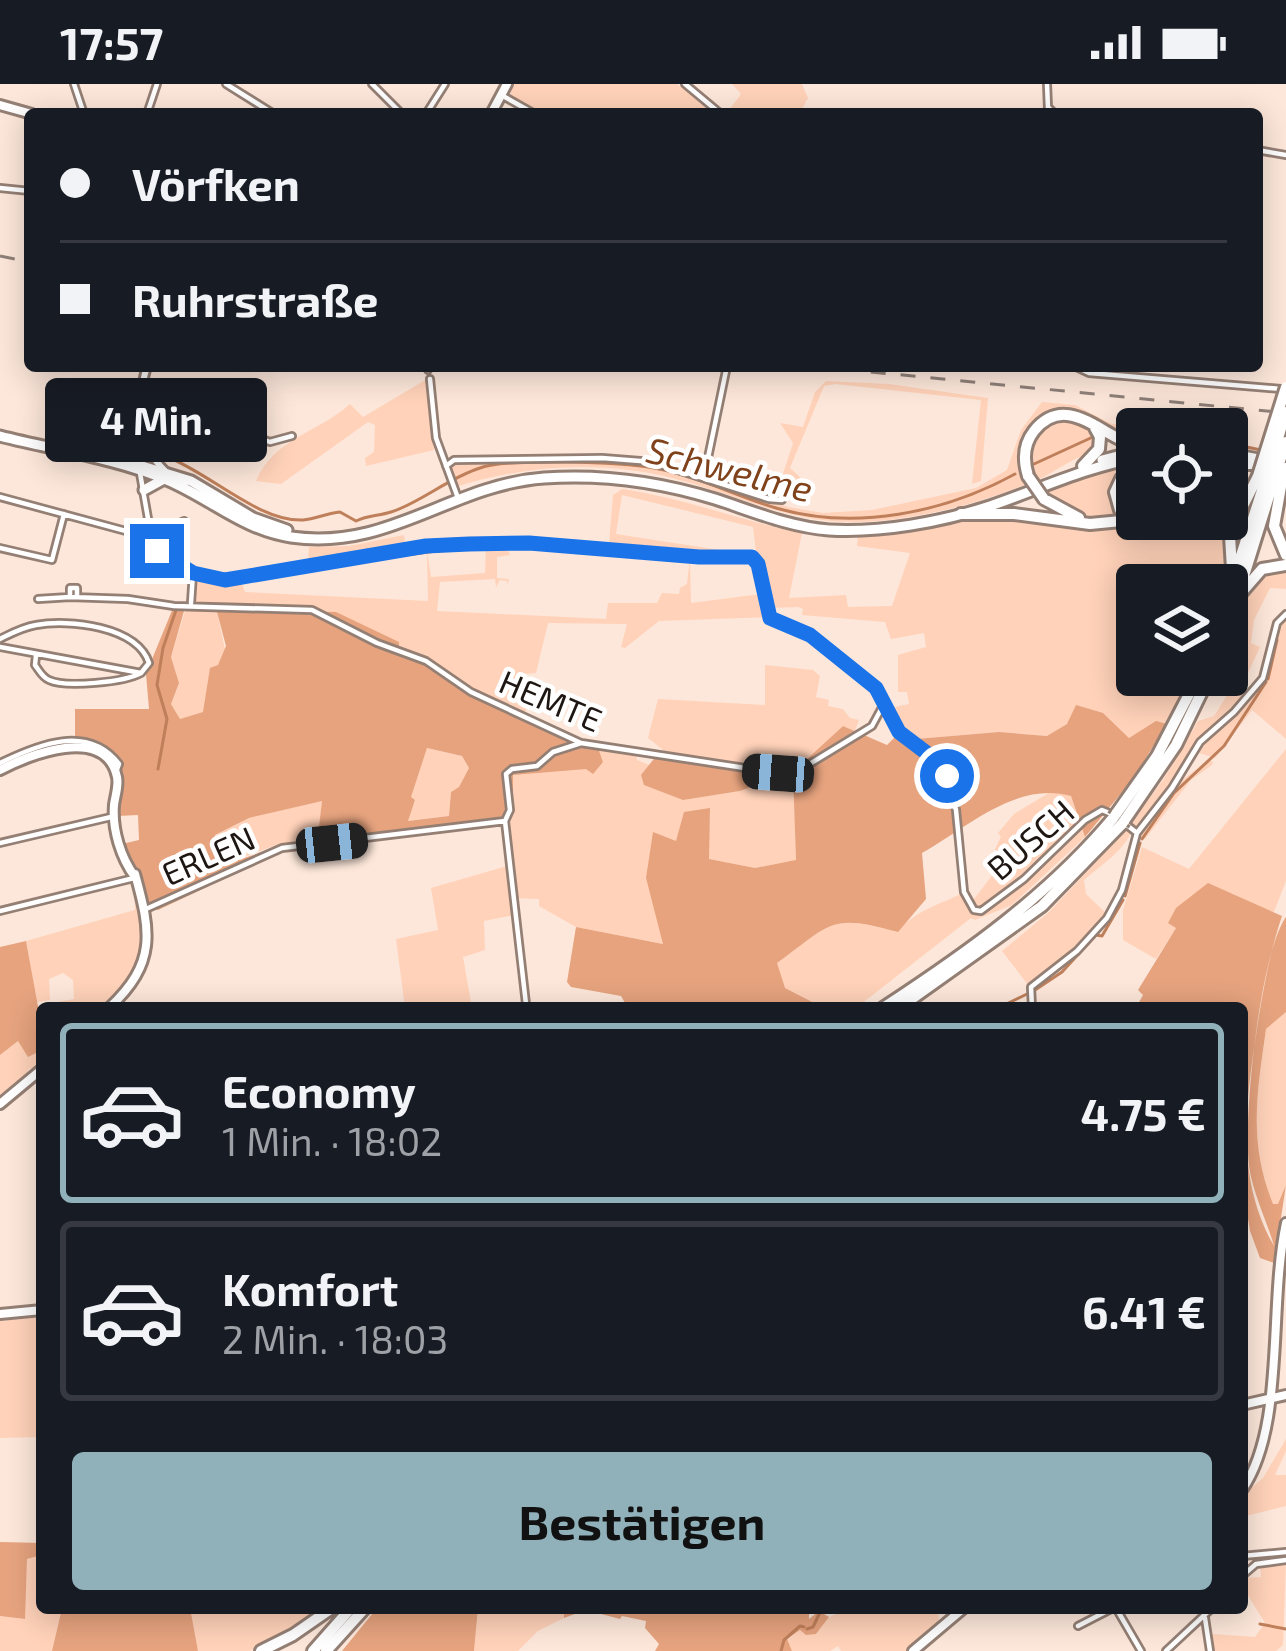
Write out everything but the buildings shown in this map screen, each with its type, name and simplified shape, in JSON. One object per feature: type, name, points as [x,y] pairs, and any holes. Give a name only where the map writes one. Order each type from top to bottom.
[{"type":"highway","points":[[1282,388],[1274,522],[1277,541],[1286,555]]},
{"type":"highway","points":[[1248,500],[1274,473],[1286,412]]},
{"type":"highway","points":[[1116,437],[1091,421],[1067,415],[1040,425],[1026,448],[1028,476],[1044,500],[1076,518],[1116,520]]},
{"type":"highway","points":[[1083,466],[1097,454],[1101,442],[1091,421]]},
{"type":"highway","points":[[1242,564],[1286,442]]},
{"type":"highway","points":[[962,514],[1100,521]]},
{"type":"highway","points":[[1248,581],[1262,569],[1286,565]]},
{"type":"highway","points":[[892,1002],[1003,924],[1119,819],[1188,696]]},
{"type":"highway","points":[[906,1002],[1042,906],[1167,759],[1199,696]]},
{"type":"highway","points":[[261,1651],[323,1614]]},
{"type":"highway","points":[[313,1651],[346,1614]]},
{"type":"highway","points":[[326,1651],[360,1614]]},
{"type":"main road","points":[[493,108],[507,84]]},
{"type":"main road","points":[[0,434],[165,475],[249,525],[305,537],[338,538],[378,533],[458,498],[526,480],[587,477],[681,490],[820,529],[871,528],[962,514],[1116,459]]},
{"type":"main road","points":[[1058,479],[1116,457]]},
{"type":"main road","points":[[144,488],[165,475]]},
{"type":"main road","points":[[0,766],[72,747],[98,754],[116,772],[114,817],[146,909],[148,937],[134,981],[115,1002]]},
{"type":"main road","points":[[0,1104],[36,1074]]},
{"type":"main road","points":[[1262,1400],[1280,1421],[1284,1382],[1280,1268],[1286,1223]]},
{"type":"main road","points":[[0,1314],[36,1311]]},
{"type":"main road","points":[[1262,1400],[1284,1382]]},
{"type":"main road","points":[[1248,1404],[1283,1395]]},
{"type":"main road","points":[[1248,1483],[1274,1446]]},
{"type":"main road","points":[[913,1651],[957,1614]]},
{"type":"street","points":[[226,84],[264,108]]},
{"type":"street","points":[[372,84],[396,108]]},
{"type":"street","points":[[685,84],[714,108]]},
{"type":"street","points":[[501,95],[524,108]]},
{"type":"street","points":[[146,372],[141,467],[148,537],[157,551],[193,573],[242,578],[426,546],[469,544],[529,543],[752,557],[758,564],[770,618],[810,635],[876,688],[884,702]]},
{"type":"street","points":[[704,477],[727,372]]},
{"type":"street","points":[[1087,372],[1282,388]]},
{"type":"street","points":[[430,379],[436,438],[458,498]]},
{"type":"street","points":[[142,395],[269,442],[292,436]]},
{"type":"street","points":[[144,448],[165,475]]},
{"type":"street","points":[[445,463],[602,458],[653,462],[782,500]]},
{"type":"street","points":[[0,497],[148,537],[184,521]]},
{"type":"street","points":[[0,548],[52,560],[64,514]]},
{"type":"street","points":[[190,606],[193,573]]},
{"type":"street","name":"HEMTE","points":[[38,599],[74,597],[318,612],[581,743],[778,773],[808,765],[872,726],[884,702]]},
{"type":"street","points":[[1032,1002],[1031,987],[1078,952],[1115,905],[1137,833],[1200,742],[1263,679],[1277,623],[1286,614]]},
{"type":"street","points":[[0,643],[21,628],[42,624],[113,631],[133,639],[148,663],[141,673],[121,680],[56,682],[40,673],[36,655]]},
{"type":"street","points":[[0,643],[36,655],[141,673]]},
{"type":"street","name":"BUSCH","points":[[884,702],[899,732],[928,754],[952,788],[964,892],[974,910],[981,911],[1024,879],[1085,820],[1102,810],[1137,833]]},
{"type":"street","points":[[526,1002],[505,820],[510,811],[507,771],[537,766],[553,752],[581,743]]},
{"type":"street","points":[[0,843],[114,817]]},
{"type":"street","name":"ERLEN","points":[[146,909],[282,848],[505,820]]},
{"type":"street","points":[[0,910],[135,877]]},
{"type":"street","points":[[1248,1556],[1286,1556]]},
{"type":"street","points":[[1248,1565],[1286,1556]]},
{"type":"street","points":[[1078,1626],[1102,1614]]},
{"type":"street","points":[[1118,1614],[1141,1651]]},
{"type":"street","points":[[1166,1651],[1208,1614]]},
{"type":"street","points":[[1205,1618],[1210,1651]]},
{"type":"shaded area","points":[[513,84],[677,84],[707,106],[531,108],[510,96]]},
{"type":"shaded area","points":[[732,84],[802,84],[808,98],[802,108],[730,108],[741,94]]},
{"type":"shaded area","points":[[427,379],[434,450],[366,466],[365,458],[374,452],[375,425],[368,422],[281,484],[256,481],[285,445],[350,404],[363,417]]},
{"type":"shaded area","points":[[826,381],[988,398],[981,481],[972,484],[981,400],[835,384],[824,386],[790,468],[801,478],[778,496],[768,496],[781,480],[793,443],[780,423],[803,427],[815,392]]},
{"type":"shaded area","points":[[1042,402],[1075,405],[1116,425],[1116,435],[1080,416],[1057,413],[1024,443],[1024,477],[1030,474],[1034,442],[1052,421],[1077,417],[1089,424],[1099,437],[1095,453],[972,503],[905,518],[859,522],[787,513],[645,472],[590,467],[536,470],[455,487],[445,468],[453,463],[638,463],[672,468],[788,507],[823,513],[872,510],[976,488],[1007,470],[1021,430]]},
{"type":"shaded area","points":[[1116,466],[1116,517],[1079,513],[1042,492]]},
{"type":"shaded area","points":[[622,489],[668,498],[802,533],[789,598],[846,595],[848,607],[892,606],[910,553],[857,546],[858,536],[1005,516],[1116,526],[1116,540],[1226,540],[1228,564],[1116,564],[1116,696],[1180,696],[1167,724],[1156,722],[1129,738],[1103,713],[1067,724],[1048,736],[999,732],[916,739],[899,733],[894,707],[909,704],[907,692],[898,692],[898,655],[926,647],[924,633],[891,639],[885,622],[802,615],[798,607],[768,608],[770,617],[659,621],[625,648],[621,647],[627,624],[548,623],[536,673],[524,674],[532,686],[524,718],[399,653],[399,642],[193,608],[198,578],[241,581],[245,592],[428,601],[427,550],[431,577],[485,573],[486,546],[507,547],[510,555],[497,557],[497,578],[509,579],[507,586],[507,581],[500,580],[496,587],[495,579],[440,582],[437,611],[606,619],[608,603],[657,603],[662,593],[679,594],[687,584],[690,559],[691,603],[761,594],[753,527],[622,495],[616,534],[726,551],[725,555],[609,544],[613,495]]},
{"type":"shaded area","points":[[404,535],[405,545],[308,562],[309,547],[349,546]]},
{"type":"shaded area","points":[[1286,569],[1286,589],[1270,588],[1254,620],[1251,643],[1260,647],[1248,673],[1248,597],[1260,574]]},
{"type":"shaded area","points":[[173,608],[336,612],[399,642],[399,653],[416,654],[504,709],[598,748],[603,762],[593,774],[586,769],[513,775],[513,813],[507,821],[285,850],[158,910],[150,906],[122,844],[139,840],[138,815],[118,816],[120,778],[93,747],[75,744],[75,709],[149,709],[146,674]],"holes":[[[184,611],[217,612],[226,646],[218,665],[210,668],[203,712],[180,719],[171,704],[179,683],[171,657]],[[427,748],[462,756],[469,768],[451,792],[449,816],[408,821],[415,800],[411,797]],[[322,801],[318,835],[221,865],[215,835],[249,818]]]},
{"type":"shaded area","points":[[185,611],[217,612],[226,654],[203,712],[180,719],[171,704],[179,683],[171,657]]},
{"type":"shaded area","points":[[1286,617],[1286,739],[1252,710],[1215,758],[1190,750],[1185,760],[1191,764],[1182,780],[1209,760],[1212,765],[1191,780],[1145,839],[1138,838],[1143,828],[1130,824],[1198,721],[1214,716],[1226,696],[1246,698],[1265,684],[1277,626]]},
{"type":"shaded area","points":[[765,665],[813,670],[820,676],[816,697],[859,720],[855,731],[843,726],[794,772],[796,861],[755,868],[708,859],[710,808],[646,878],[664,944],[576,927],[539,906],[539,899],[512,898],[514,915],[484,921],[485,950],[463,957],[471,1002],[404,1002],[396,939],[438,930],[431,888],[507,866],[503,822],[513,813],[512,775],[603,762],[598,748],[635,749],[637,760],[652,766],[683,800],[740,791],[778,777],[672,757],[648,738],[658,699],[765,705]]},
{"type":"shaded area","points":[[1076,705],[1103,713],[1129,738],[1156,721],[1167,724],[1133,779],[1085,837],[1071,796],[1051,793],[1012,801],[922,853],[926,899],[898,932],[858,923],[832,925],[777,963],[785,988],[812,1002],[624,1002],[621,996],[571,987],[567,982],[576,927],[663,944],[646,878],[653,832],[676,841],[684,812],[710,808],[709,859],[755,868],[796,860],[793,772],[843,726],[887,745],[899,733],[916,739],[999,732],[1047,736],[1067,724]]},
{"type":"shaded area","points":[[427,748],[462,756],[469,768],[451,792],[449,816],[407,821],[415,801],[410,798]]},
{"type":"shaded area","points":[[1286,749],[1286,881],[1273,914],[1229,892],[1274,921],[1248,1058],[1248,1002],[1237,1002],[1176,928],[1156,959],[1123,940],[1123,910],[1142,847],[1189,869]]},
{"type":"shaded area","points":[[657,755],[775,768],[778,777],[740,791],[683,800],[644,785],[641,775]]},
{"type":"shaded area","points":[[1052,791],[1071,796],[1085,837],[1012,905],[971,918],[864,1002],[812,1002],[785,988],[776,964],[820,931],[857,923],[897,932],[920,913],[965,892],[968,900],[974,899],[997,869],[993,865],[1001,855],[995,849],[1001,837],[998,833],[1014,814]]},
{"type":"shaded area","points":[[322,800],[319,835],[221,865],[216,858],[215,835],[249,818]]},
{"type":"shaded area","points":[[1126,830],[1131,833],[1122,847],[1084,880],[1086,894],[1107,914],[1075,950],[1029,986],[1002,951],[1049,912]]},
{"type":"shaded area","points":[[1208,883],[1282,916],[1270,960],[1286,917],[1286,1012],[1266,1029],[1257,1117],[1260,1159],[1273,1204],[1278,1204],[1286,1185],[1274,1263],[1260,1258],[1248,1219],[1248,1156],[1249,1169],[1254,1195],[1274,1246],[1249,1166],[1255,1043],[1248,1102],[1248,1002],[1139,1002],[1143,995],[1138,990],[1176,928],[1168,923],[1176,908]]},
{"type":"shaded area","points":[[134,888],[143,923],[142,953],[118,995],[110,1002],[58,1002],[74,999],[73,980],[63,973],[49,979],[50,1000],[37,1002],[26,941],[135,910]]},
{"type":"shaded area","points":[[26,941],[37,1002],[36,1053],[28,1057],[18,1041],[0,1055],[0,947]]},
{"type":"shaded area","points":[[1286,1012],[1286,1185],[1278,1205],[1273,1204],[1265,1181],[1257,1117],[1266,1029]]},
{"type":"shaded area","points":[[18,1041],[36,1050],[36,1067],[29,1069],[22,1083],[0,1096],[0,1055]]},
{"type":"shaded area","points":[[36,1318],[36,1437],[0,1438],[0,1321]]},
{"type":"shaded area","points":[[1286,1439],[1275,1475],[1286,1475],[1286,1506],[1248,1516],[1248,1491],[1263,1478]]},
{"type":"shaded area","points":[[0,1542],[36,1543],[36,1557],[27,1559],[25,1619],[0,1616]]},
{"type":"shaded area","points":[[36,1557],[36,1614],[61,1614],[52,1651],[0,1651],[0,1616],[24,1619],[27,1559]]},
{"type":"shaded area","points":[[1286,1561],[1283,1645],[1276,1651],[1212,1651],[1213,1634],[1255,1637],[1265,1623],[1248,1596],[1248,1578],[1261,1577],[1260,1565]]},
{"type":"shaded area","points":[[61,1614],[191,1614],[198,1651],[52,1651]]},
{"type":"shaded area","points":[[189,1614],[314,1614],[250,1651],[198,1651]]},
{"type":"shaded area","points":[[372,1614],[477,1614],[474,1651],[342,1651]]},
{"type":"shaded area","points":[[477,1614],[564,1614],[518,1651],[474,1651]]},
{"type":"shaded area","points":[[601,1614],[829,1617],[816,1634],[800,1630],[787,1639],[792,1651],[655,1651],[659,1644],[645,1628],[646,1621]]},
{"type":"shaded area","points":[[938,1614],[939,1620],[907,1651],[841,1651],[838,1646],[830,1651],[792,1651],[787,1640],[800,1630],[816,1634],[829,1617]]},
{"type":"waterway","name":"Schwelme","points":[[1034,464],[1095,436]]},
{"type":"waterway","name":"Schwelme","points":[[1248,447],[1261,450]]},
{"type":"waterway","name":"Schwelme","points":[[165,456],[251,505],[303,520],[340,512],[356,521],[387,513],[468,472],[514,463],[654,468],[776,508],[837,518],[929,508],[1015,474]]},
{"type":"waterway","points":[[158,769],[167,719],[157,685],[176,610]]},
{"type":"waterway","points":[[1268,679],[1277,640]]},
{"type":"waterway","points":[[1142,839],[1174,793],[1224,746],[1266,682]]},
{"type":"waterway","points":[[1125,896],[1140,843]]},
{"type":"waterway","points":[[1035,990],[1062,972],[1096,935],[1102,936],[1123,900]]},
{"type":"waterway","points":[[1010,1002],[1027,994]]},
{"type":"waterway","points":[[807,1629],[819,1614]]},
{"type":"waterway","points":[[1260,1624],[1286,1629]]},
{"type":"waterway","points":[[781,1651],[784,1640],[804,1627]]},
{"type":"railway","points":[[0,256],[24,261]]},
{"type":"railway","points":[[872,372],[1286,413]]},
{"type":"route","points":[[157,551],[193,573],[225,580],[426,546],[469,544],[529,543],[752,557],[758,564],[770,618],[810,635],[876,688],[899,732],[947,776]]}]
